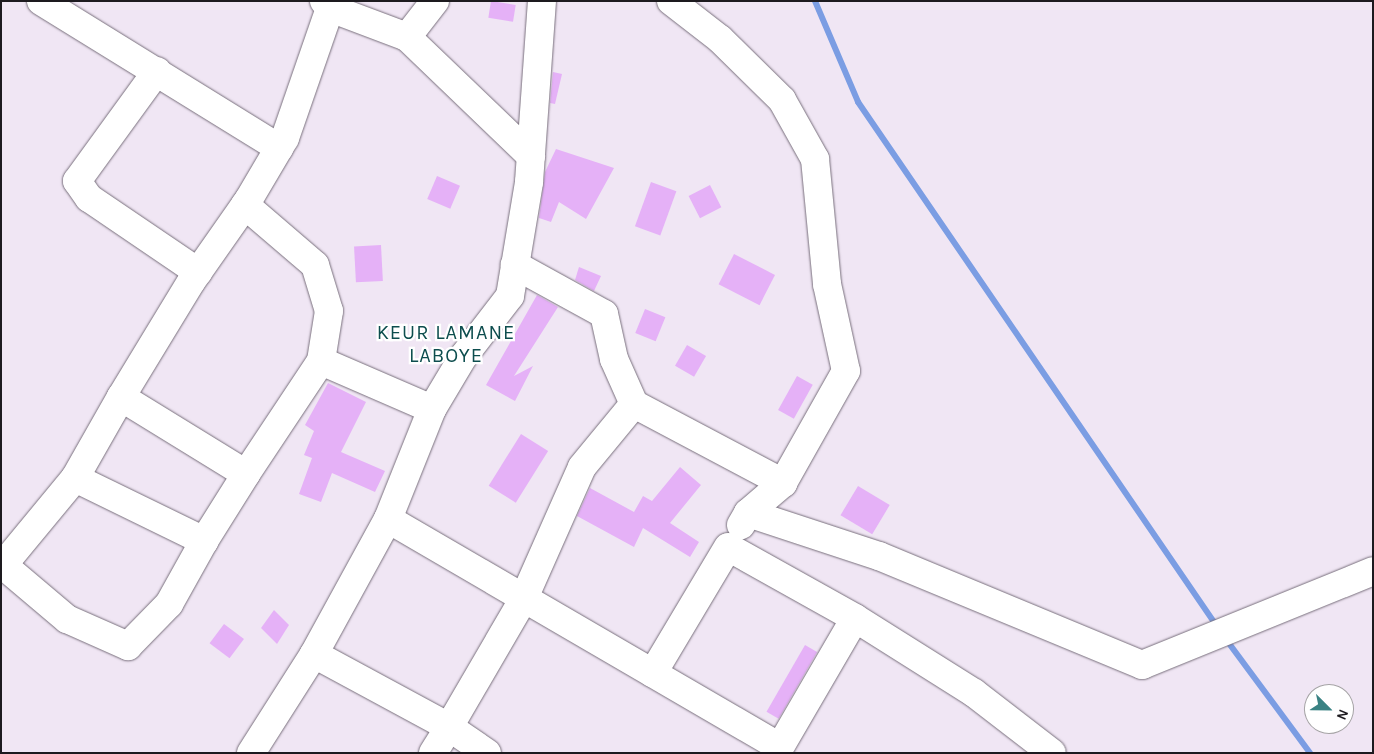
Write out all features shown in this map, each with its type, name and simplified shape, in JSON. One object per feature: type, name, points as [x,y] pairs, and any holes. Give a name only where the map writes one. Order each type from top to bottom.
[{"type":"street","points":[[41,1],[158,71],[279,148]]},
{"type":"street","points":[[407,37],[435,1]]},
{"type":"street","points":[[251,753],[314,654],[388,519],[432,409],[463,357],[510,296],[531,156],[542,1]]},
{"type":"street","points":[[653,673],[748,512],[783,483],[846,371],[827,284],[815,160],[782,100],[720,39],[671,1]]},
{"type":"street","points":[[245,205],[315,265],[329,311],[321,361],[204,541],[169,604],[128,646],[67,619],[3,565],[75,478],[121,397],[198,272],[245,205],[279,148],[327,4],[407,37],[531,156]]},
{"type":"street","points":[[158,71],[77,180],[89,198],[198,272]]},
{"type":"street","points":[[515,265],[604,314],[614,359],[634,404],[783,483]]},
{"type":"street","points":[[321,361],[432,409]]},
{"type":"street","points":[[121,397],[246,474]]},
{"type":"street","points":[[433,753],[524,598],[582,466],[634,404]]},
{"type":"street","points":[[75,478],[204,541]]},
{"type":"street","points":[[748,512],[879,556],[1142,665],[1373,571]]},
{"type":"street","points":[[388,519],[782,750],[855,618]]},
{"type":"street","points":[[728,547],[855,618],[974,693],[1052,753]]},
{"type":"street","points":[[314,654],[449,727],[487,753]]},
{"type":"building","points":[[491,1],[516,5],[513,22],[488,18]]},
{"type":"building","points":[[553,72],[562,74],[555,104],[550,103]]},
{"type":"building","points":[[556,149],[614,168],[586,219],[559,202],[551,222],[539,218],[545,172]]},
{"type":"building","points":[[437,176],[460,186],[450,209],[427,199]]},
{"type":"building","points":[[651,182],[676,191],[660,235],[635,226]]},
{"type":"building","points":[[710,185],[721,207],[700,218],[689,196]]},
{"type":"building","points":[[381,245],[383,281],[356,282],[354,246]]},
{"type":"building","points":[[734,254],[775,275],[760,305],[719,284]]},
{"type":"building","points":[[579,267],[601,276],[594,291],[575,280]]},
{"type":"building","points":[[537,295],[558,307],[514,376],[533,366],[515,401],[486,385]]},
{"type":"building","points":[[645,309],[665,317],[656,341],[635,333]]},
{"type":"building","points":[[687,345],[706,356],[694,377],[675,366]]},
{"type":"building","points":[[797,376],[813,385],[794,419],[778,410]]},
{"type":"building","points":[[328,383],[366,402],[341,452],[385,471],[375,492],[332,473],[321,502],[299,494],[312,458],[304,455],[314,431],[305,425]]},
{"type":"building","points":[[521,434],[548,451],[516,503],[489,486]]},
{"type":"building","points":[[680,467],[701,485],[670,523],[699,542],[690,557],[643,528],[634,547],[577,516],[590,488],[634,512],[643,496],[652,501]]},
{"type":"building","points":[[858,486],[890,505],[872,534],[840,515]]},
{"type":"building","points":[[274,610],[289,625],[277,644],[261,628]]},
{"type":"building","points":[[224,624],[244,639],[230,658],[210,643]]},
{"type":"building","points":[[805,645],[817,652],[779,719],[766,712]]},
{"type":"waterway","points":[[815,1],[858,102],[1218,628]]},
{"type":"waterway","points":[[1225,638],[1310,753]]},
{"type":"district","name":"KEUR LAMANE LABOYE","points":[[446,344]]}]
